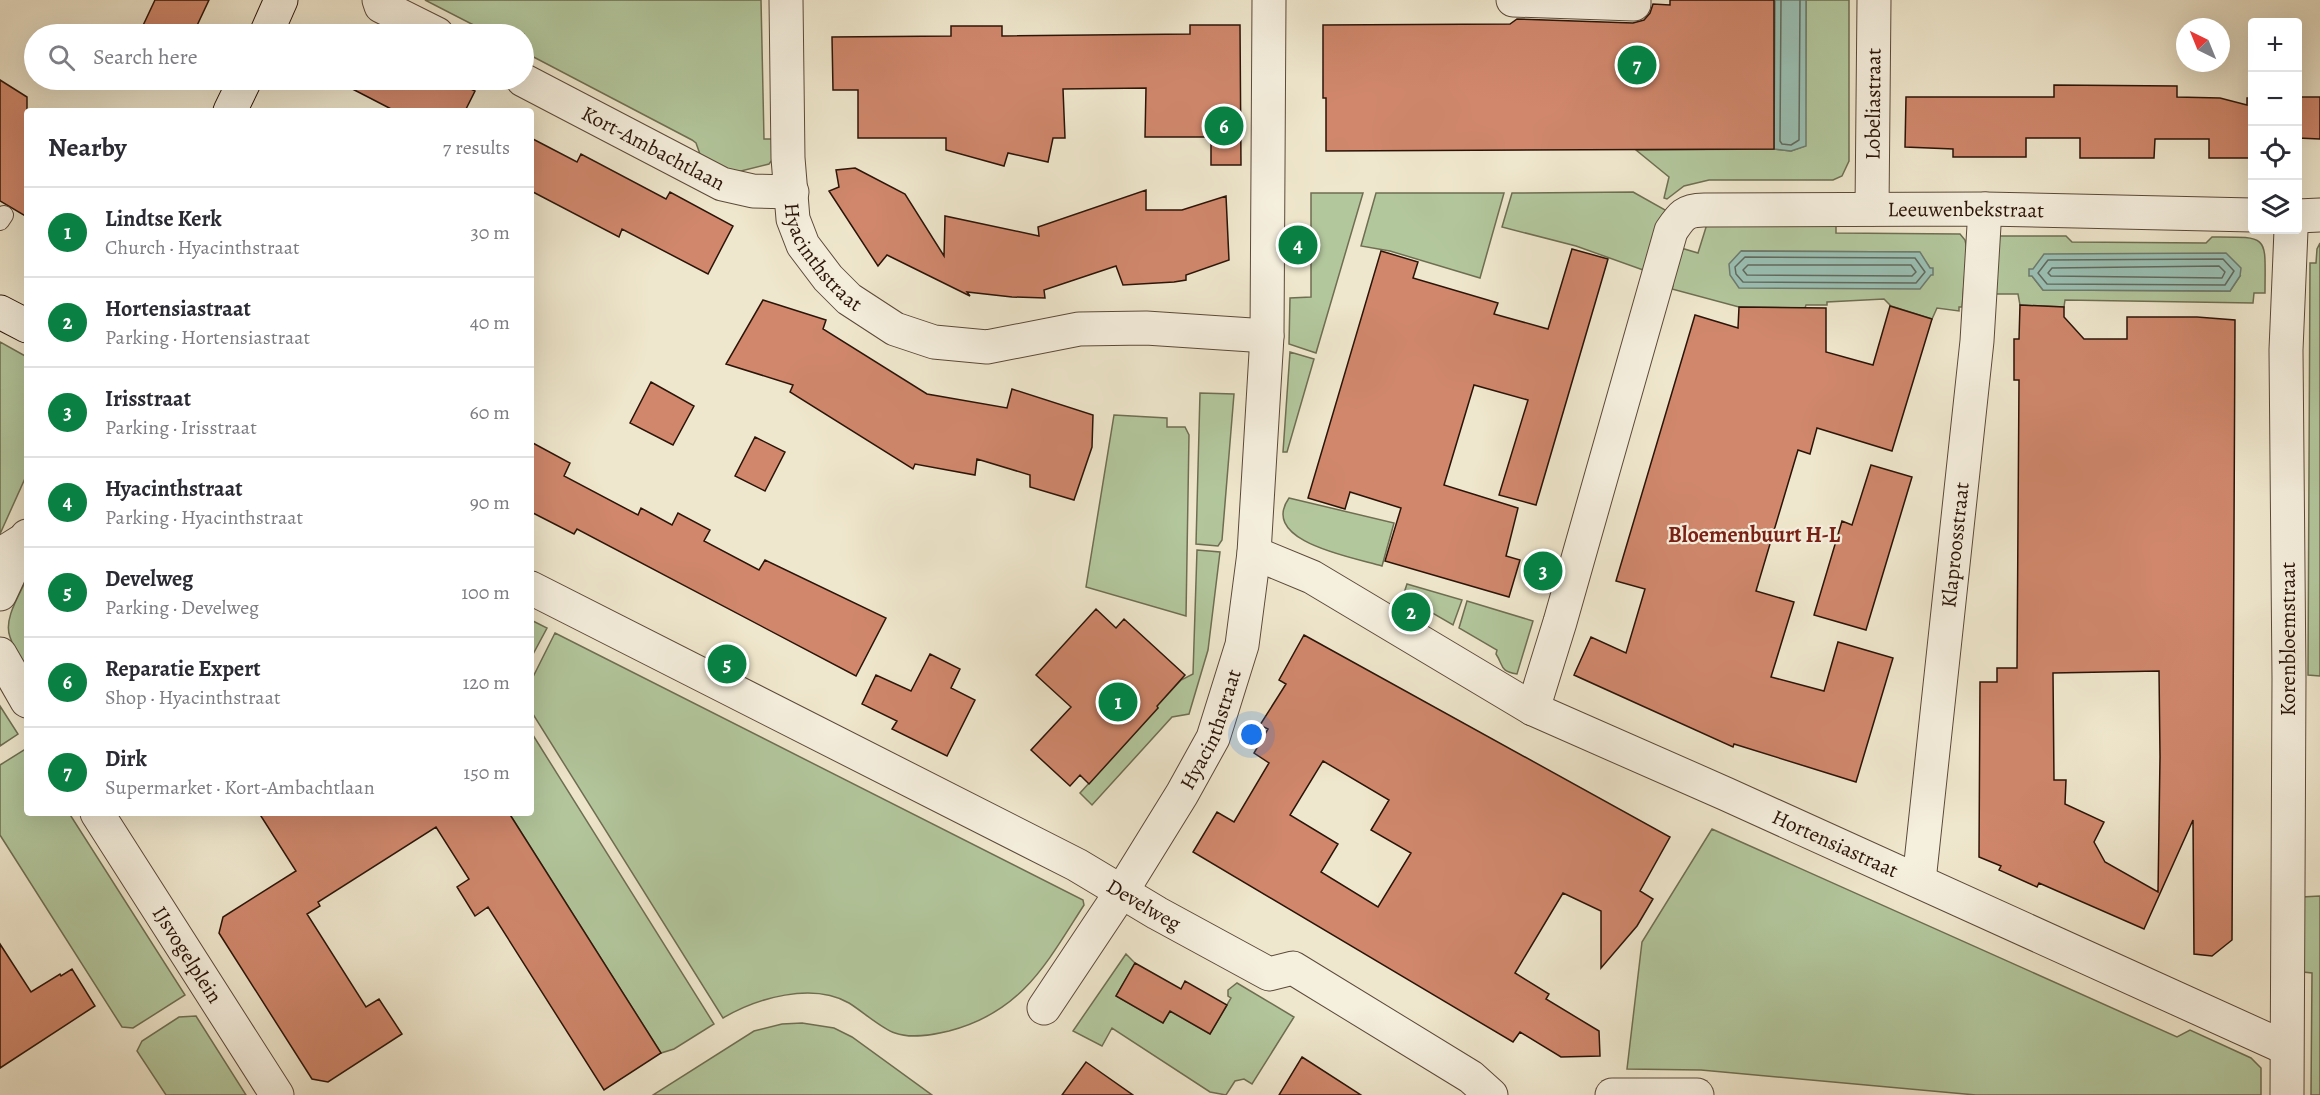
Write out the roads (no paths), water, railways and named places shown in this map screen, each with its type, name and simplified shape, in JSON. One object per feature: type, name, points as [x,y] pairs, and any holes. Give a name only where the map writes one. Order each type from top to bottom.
[{"type":"street","points":[[270,24],[281,0]]},
{"type":"street","points":[[379,0],[381,6],[417,24]]},
{"type":"street","name":"Hyacinthstraat","points":[[786,0],[788,158],[794,219],[803,245],[828,278],[849,299],[895,329],[934,342],[987,347],[1079,329],[1146,328],[1267,336]]},
{"type":"street","name":"Hyacinthstraat","points":[[1044,1008],[1122,891],[1182,794],[1213,738],[1242,645],[1254,553],[1267,336],[1269,0]]},
{"type":"street","points":[[1514,0],[1637,3]]},
{"type":"street","name":"Lobeliastraat","points":[[1872,209],[1874,0]]},
{"type":"street","name":"Kort-Ambachtlaan","points":[[534,86],[722,184],[753,191],[792,192]]},
{"type":"street","points":[[231,108],[240,90]]},
{"type":"street","name":"Leeuwenbekstraat","points":[[1533,709],[1671,231],[1681,215],[1691,210],[1872,209],[2248,215]]},
{"type":"street","name":"Klaproosstraat","points":[[1919,881],[1977,341],[1985,209]]},
{"type":"street","points":[[2302,216],[2320,215]]},
{"type":"street","name":"Korenbloemstraat","points":[[2286,1048],[2289,690],[2286,350],[2291,234]]},
{"type":"street","points":[[0,312],[24,324]]},
{"type":"street","points":[[0,594],[24,542]]},
{"type":"street","name":"Hortensiastraat","points":[[1254,553],[1312,577],[1533,709],[2286,1048]]},
{"type":"street","name":"Develweg","points":[[534,590],[1077,865],[1269,974],[1293,968],[1471,1077],[1491,1095]]},
{"type":"street","points":[[0,654],[24,696]]},
{"type":"street","name":"IJsvogelplein","points":[[99,816],[277,1095]]},
{"type":"street","points":[[2286,1048],[2287,1095]]},
{"type":"street","points":[[1612,1095],[1697,1095]]},
{"type":"lane","points":[[0,546],[24,531]]},
{"type":"water","points":[[1775,0],[1806,0],[1806,146],[1791,151],[1774,149]]},
{"type":"water","points":[[1741,251],[1920,252],[1930,268],[1933,268],[1933,275],[1920,289],[1739,288],[1730,275],[1729,264]]},
{"type":"water","points":[[2226,253],[2241,268],[2240,276],[2230,291],[2043,290],[2032,276],[2029,276],[2029,269],[2033,269],[2044,254]]},
{"type":"place","name":"Dirk","points":[[1637,65]]},
{"type":"place","name":"Reparatie Expert","points":[[1224,126]]},
{"type":"place","name":"Hyacinthstraat","points":[[1298,245]]},
{"type":"place","name":"Irisstraat","points":[[1543,571]]},
{"type":"place","name":"Hortensiastraat","points":[[1411,612]]},
{"type":"place","name":"Develweg","points":[[727,664]]},
{"type":"place","name":"Lindtse Kerk","points":[[1118,702]]},
{"type":"district","name":"Bloemenbuurt H-L","points":[[1754,535]]}]
